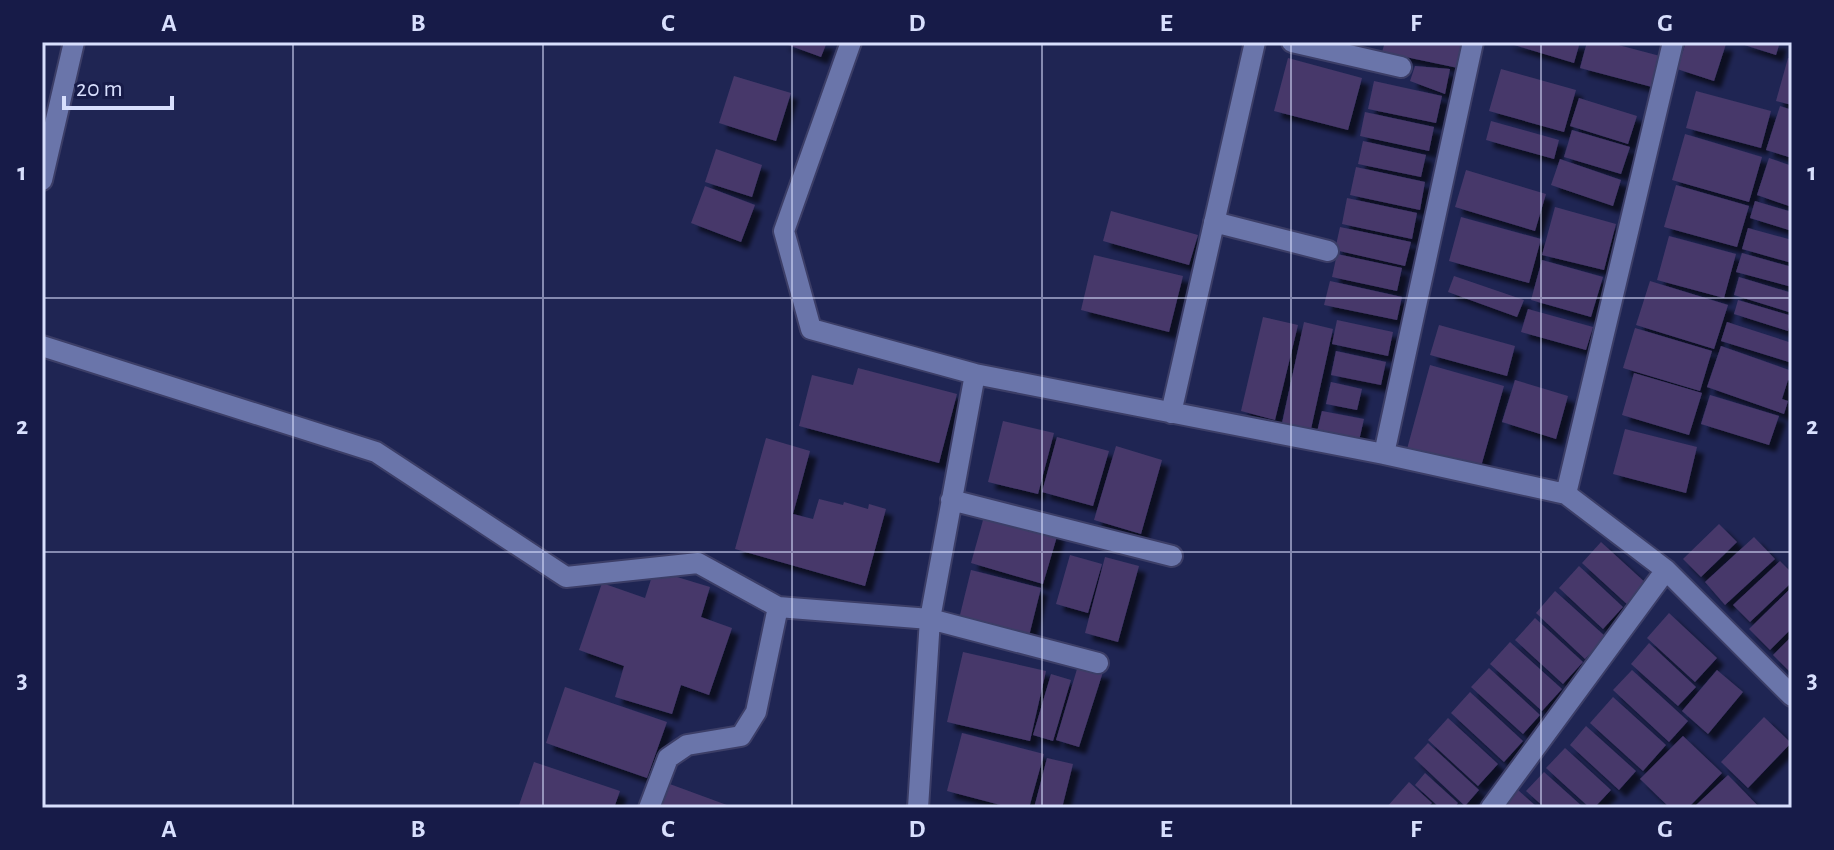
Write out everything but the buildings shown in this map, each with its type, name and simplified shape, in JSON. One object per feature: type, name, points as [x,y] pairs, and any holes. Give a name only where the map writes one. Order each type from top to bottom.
[{"type":"street","points":[[42,180],[74,42]]},
{"type":"street","points":[[851,42],[784,231],[811,329],[975,374],[1384,454],[1566,494],[1666,570],[1792,696]]},
{"type":"street","points":[[1171,413],[1255,42]]},
{"type":"street","points":[[1292,42],[1401,67]]},
{"type":"street","points":[[1384,454],[1473,42]]},
{"type":"street","points":[[1566,494],[1673,42]]},
{"type":"street","points":[[1214,222],[1328,251]]},
{"type":"street","points":[[42,346],[376,452],[566,577],[698,563],[778,607],[930,619],[1098,663]]},
{"type":"street","points":[[918,808],[930,619],[975,374]]},
{"type":"street","points":[[951,500],[1172,556]]},
{"type":"street","points":[[1491,808],[1666,570]]},
{"type":"street","points":[[649,808],[668,758],[687,745],[741,736],[756,712],[778,607]]}]
